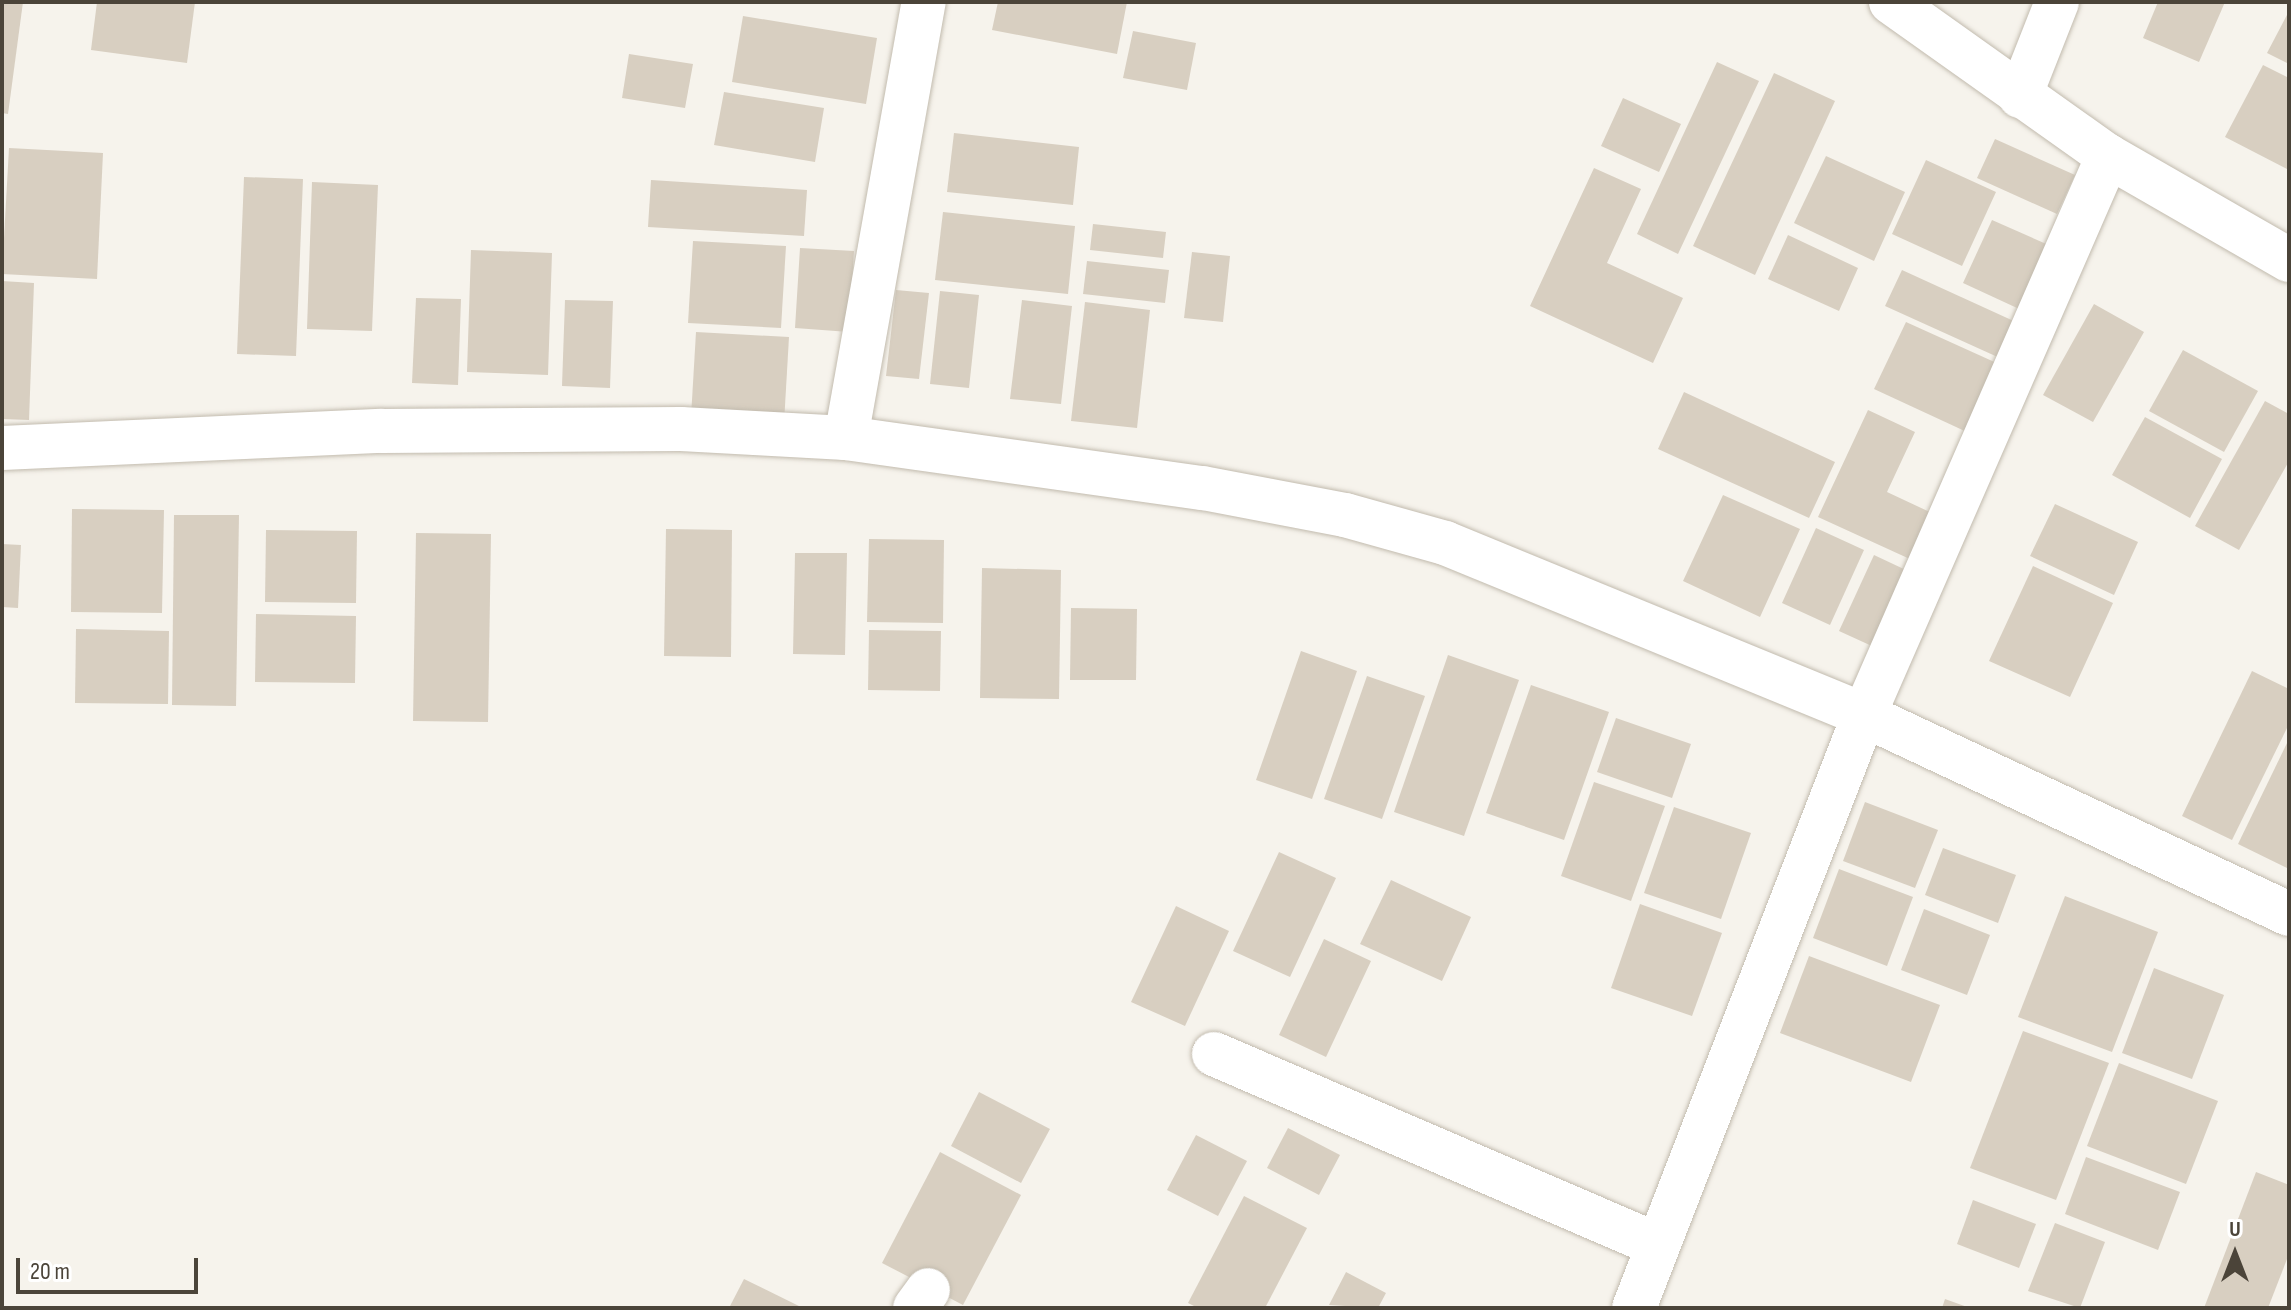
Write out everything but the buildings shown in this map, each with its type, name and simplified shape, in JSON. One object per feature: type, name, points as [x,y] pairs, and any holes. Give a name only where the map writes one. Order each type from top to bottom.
[{"type":"street","points":[[846,438],[924,2]]},
{"type":"street","points":[[1891,2],[2108,156],[2289,260]]},
{"type":"street","points":[[2020,96],[2057,2]]},
{"type":"street","points":[[1634,1308],[1864,715],[2108,156]]},
{"type":"street","points":[[2,448],[148,438],[573,427],[846,438],[1203,488],[1345,515],[1445,543],[1864,715],[2289,914]]},
{"type":"street","points":[[1214,1054],[1657,1245]]}]
